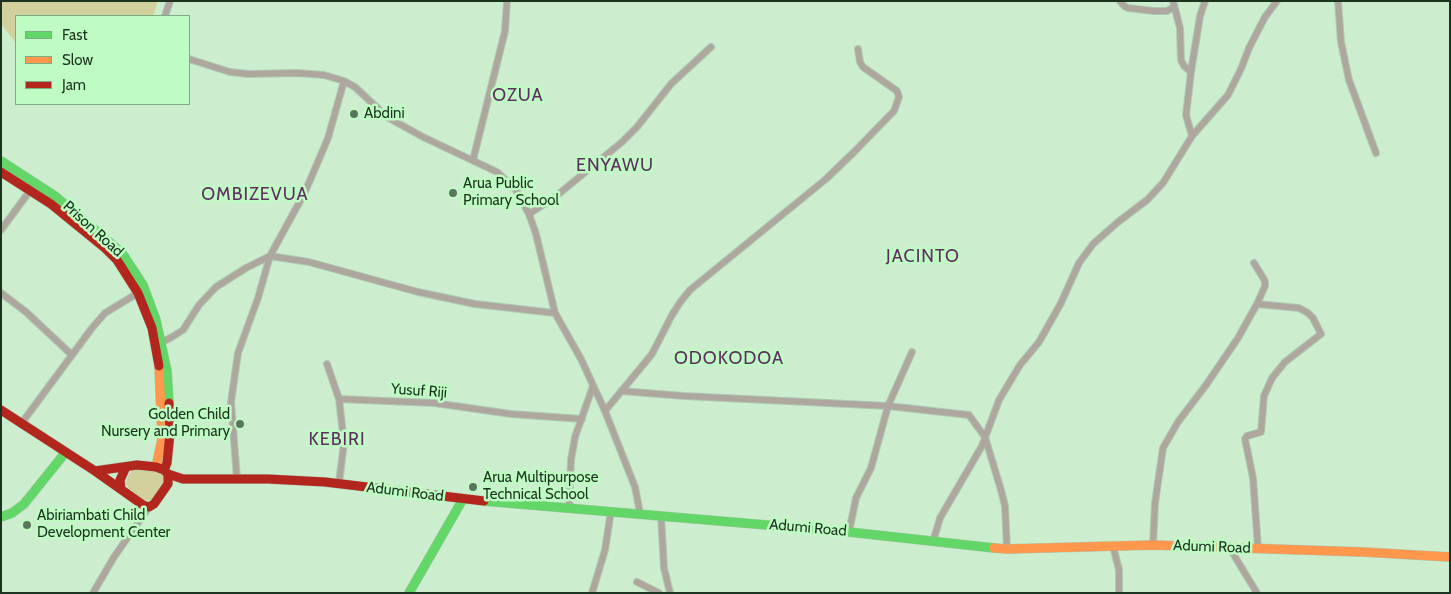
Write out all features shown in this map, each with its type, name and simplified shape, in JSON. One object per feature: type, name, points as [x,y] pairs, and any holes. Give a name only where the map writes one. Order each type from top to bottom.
[{"type":"main road","name":"Prison Road","points":[[1,161],[117,260],[138,293],[158,344]]},
{"type":"main road","name":"Prison Road","points":[[1,172],[55,196],[122,253],[143,285],[156,320],[160,373],[163,470]]},
{"type":"main road","points":[[1,410],[65,453],[95,470],[100,476],[121,489],[135,501],[148,507],[157,500],[168,484],[183,479]]},
{"type":"main road","points":[[1,517],[12,513],[24,504],[65,453]]},
{"type":"main road","name":"Adumi Road","points":[[95,470],[137,465],[163,470],[183,479],[268,479],[339,484],[463,499],[849,532],[1007,549],[1153,545],[1450,557]]},
{"type":"main road","points":[[121,489],[120,480],[126,467]]},
{"type":"main road","points":[[163,470],[168,484]]},
{"type":"main road","points":[[409,593],[463,499]]},
{"type":"street","points":[[165,15],[170,1]]},
{"type":"street","points":[[473,160],[505,31],[506,1]]},
{"type":"street","points":[[1120,1],[1128,8],[1154,11],[1167,11],[1174,4]]},
{"type":"street","points":[[1192,136],[1186,115],[1190,72],[1200,16],[1206,1]]},
{"type":"street","points":[[933,542],[940,518],[973,462],[999,400],[1057,312],[1079,263],[1092,244],[1155,193],[1192,136],[1228,95],[1261,25],[1277,1]]},
{"type":"street","points":[[1338,1],[1341,42],[1349,80],[1376,153]]},
{"type":"street","points":[[1174,4],[1180,28],[1181,60],[1190,72]]},
{"type":"street","points":[[529,214],[555,196],[622,142],[637,127],[671,84],[711,47]]},
{"type":"street","points":[[605,411],[652,354],[672,315],[690,290],[826,179],[894,111],[900,97],[897,91],[863,67],[860,62],[858,49]]},
{"type":"street","points":[[190,59],[230,72],[324,75],[344,81],[355,87],[387,117],[423,137],[497,172],[516,190],[529,214],[548,279],[555,313],[581,359],[605,411],[635,487],[640,513]]},
{"type":"street","points":[[237,479],[231,402],[238,353],[258,298],[270,256],[305,192],[328,138],[344,81]]},
{"type":"street","points":[[1,230],[33,187]]},
{"type":"street","points":[[158,344],[182,330],[199,305],[216,287],[246,268],[270,256],[309,262],[418,292],[475,304],[555,313]]},
{"type":"street","points":[[1153,545],[1155,503],[1165,442],[1238,338],[1257,304],[1265,286],[1265,281],[1254,263]]},
{"type":"street","points":[[1,293],[26,312],[72,355]]},
{"type":"street","points":[[21,424],[92,328],[106,313],[138,293]]},
{"type":"street","points":[[1257,304],[1300,308],[1308,312],[1318,325],[1320,334],[1294,354],[1272,378],[1264,396],[1261,432],[1248,436],[1245,439],[1253,478],[1258,548]]},
{"type":"street","points":[[849,532],[856,498],[871,468],[888,406],[912,352]]},
{"type":"street","points":[[327,364],[340,399],[344,443],[339,484]]},
{"type":"street","points":[[569,508],[571,460],[575,437],[593,386]]},
{"type":"street","points":[[621,392],[888,406],[969,415],[984,437],[991,453],[1005,506],[1007,549]]},
{"type":"street","name":"Yusuf Riji","points":[[340,399],[434,403],[511,414],[582,419]]},
{"type":"street","points":[[93,593],[114,557],[148,507]]},
{"type":"street","points":[[592,593],[605,550],[611,511]]},
{"type":"street","points":[[660,516],[664,568],[670,593]]},
{"type":"street","points":[[1113,546],[1119,570],[1119,593]]},
{"type":"street","points":[[1229,548],[1258,593]]},
{"type":"street","points":[[637,582],[658,593]]},
{"type":"shaded area","points":[[1,1],[158,1],[153,15],[15,15],[15,42],[1,24]]},
{"type":"shaded area","points":[[133,469],[162,471],[166,484],[155,499],[150,501],[144,500],[129,489],[126,483],[128,476]]},
{"type":"traffic: fast","points":[[1,161],[55,196],[122,253],[143,285],[156,320],[167,371],[169,403]]},
{"type":"traffic: fast","points":[[1,517],[12,513],[24,504],[65,453]]},
{"type":"traffic: fast","points":[[409,593],[463,499]]},
{"type":"traffic: fast","points":[[484,501],[849,532],[994,548]]},
{"type":"traffic: slow","points":[[156,467],[162,439],[159,366]]},
{"type":"traffic: slow","points":[[994,548],[1153,545],[1450,557]]},
{"type":"traffic: jam","points":[[1,172],[51,204],[117,260],[138,293],[152,328],[159,366]]},
{"type":"traffic: jam","points":[[164,470],[167,463],[170,433],[169,403]]},
{"type":"traffic: jam","points":[[1,410],[95,471],[143,505],[149,507],[154,504],[168,484],[168,474],[156,467],[137,465],[95,471]]},
{"type":"traffic: jam","points":[[121,489],[120,480],[126,467]]},
{"type":"traffic: jam","points":[[168,474],[183,479],[268,479],[325,482],[484,501]]},
{"type":"place","name":"Abdini","points":[[354,114]]},
{"type":"place","name":"Arua Public Primary School","points":[[453,193]]},
{"type":"place","name":"Golden Child Nursery and Primary","points":[[240,424]]},
{"type":"place","name":"Arua Multipurpose Technical School","points":[[473,487]]},
{"type":"place","name":"Abiriambati Child Development Center","points":[[27,525]]},
{"type":"district","name":"OZUA","points":[[518,96]]},
{"type":"district","name":"ENYAWU","points":[[615,166]]},
{"type":"district","name":"OMBIZEVUA","points":[[255,195]]},
{"type":"district","name":"JACINTO","points":[[923,257]]},
{"type":"district","name":"ODOKODOA","points":[[729,359]]},
{"type":"district","name":"KEBIRI","points":[[337,440]]}]
